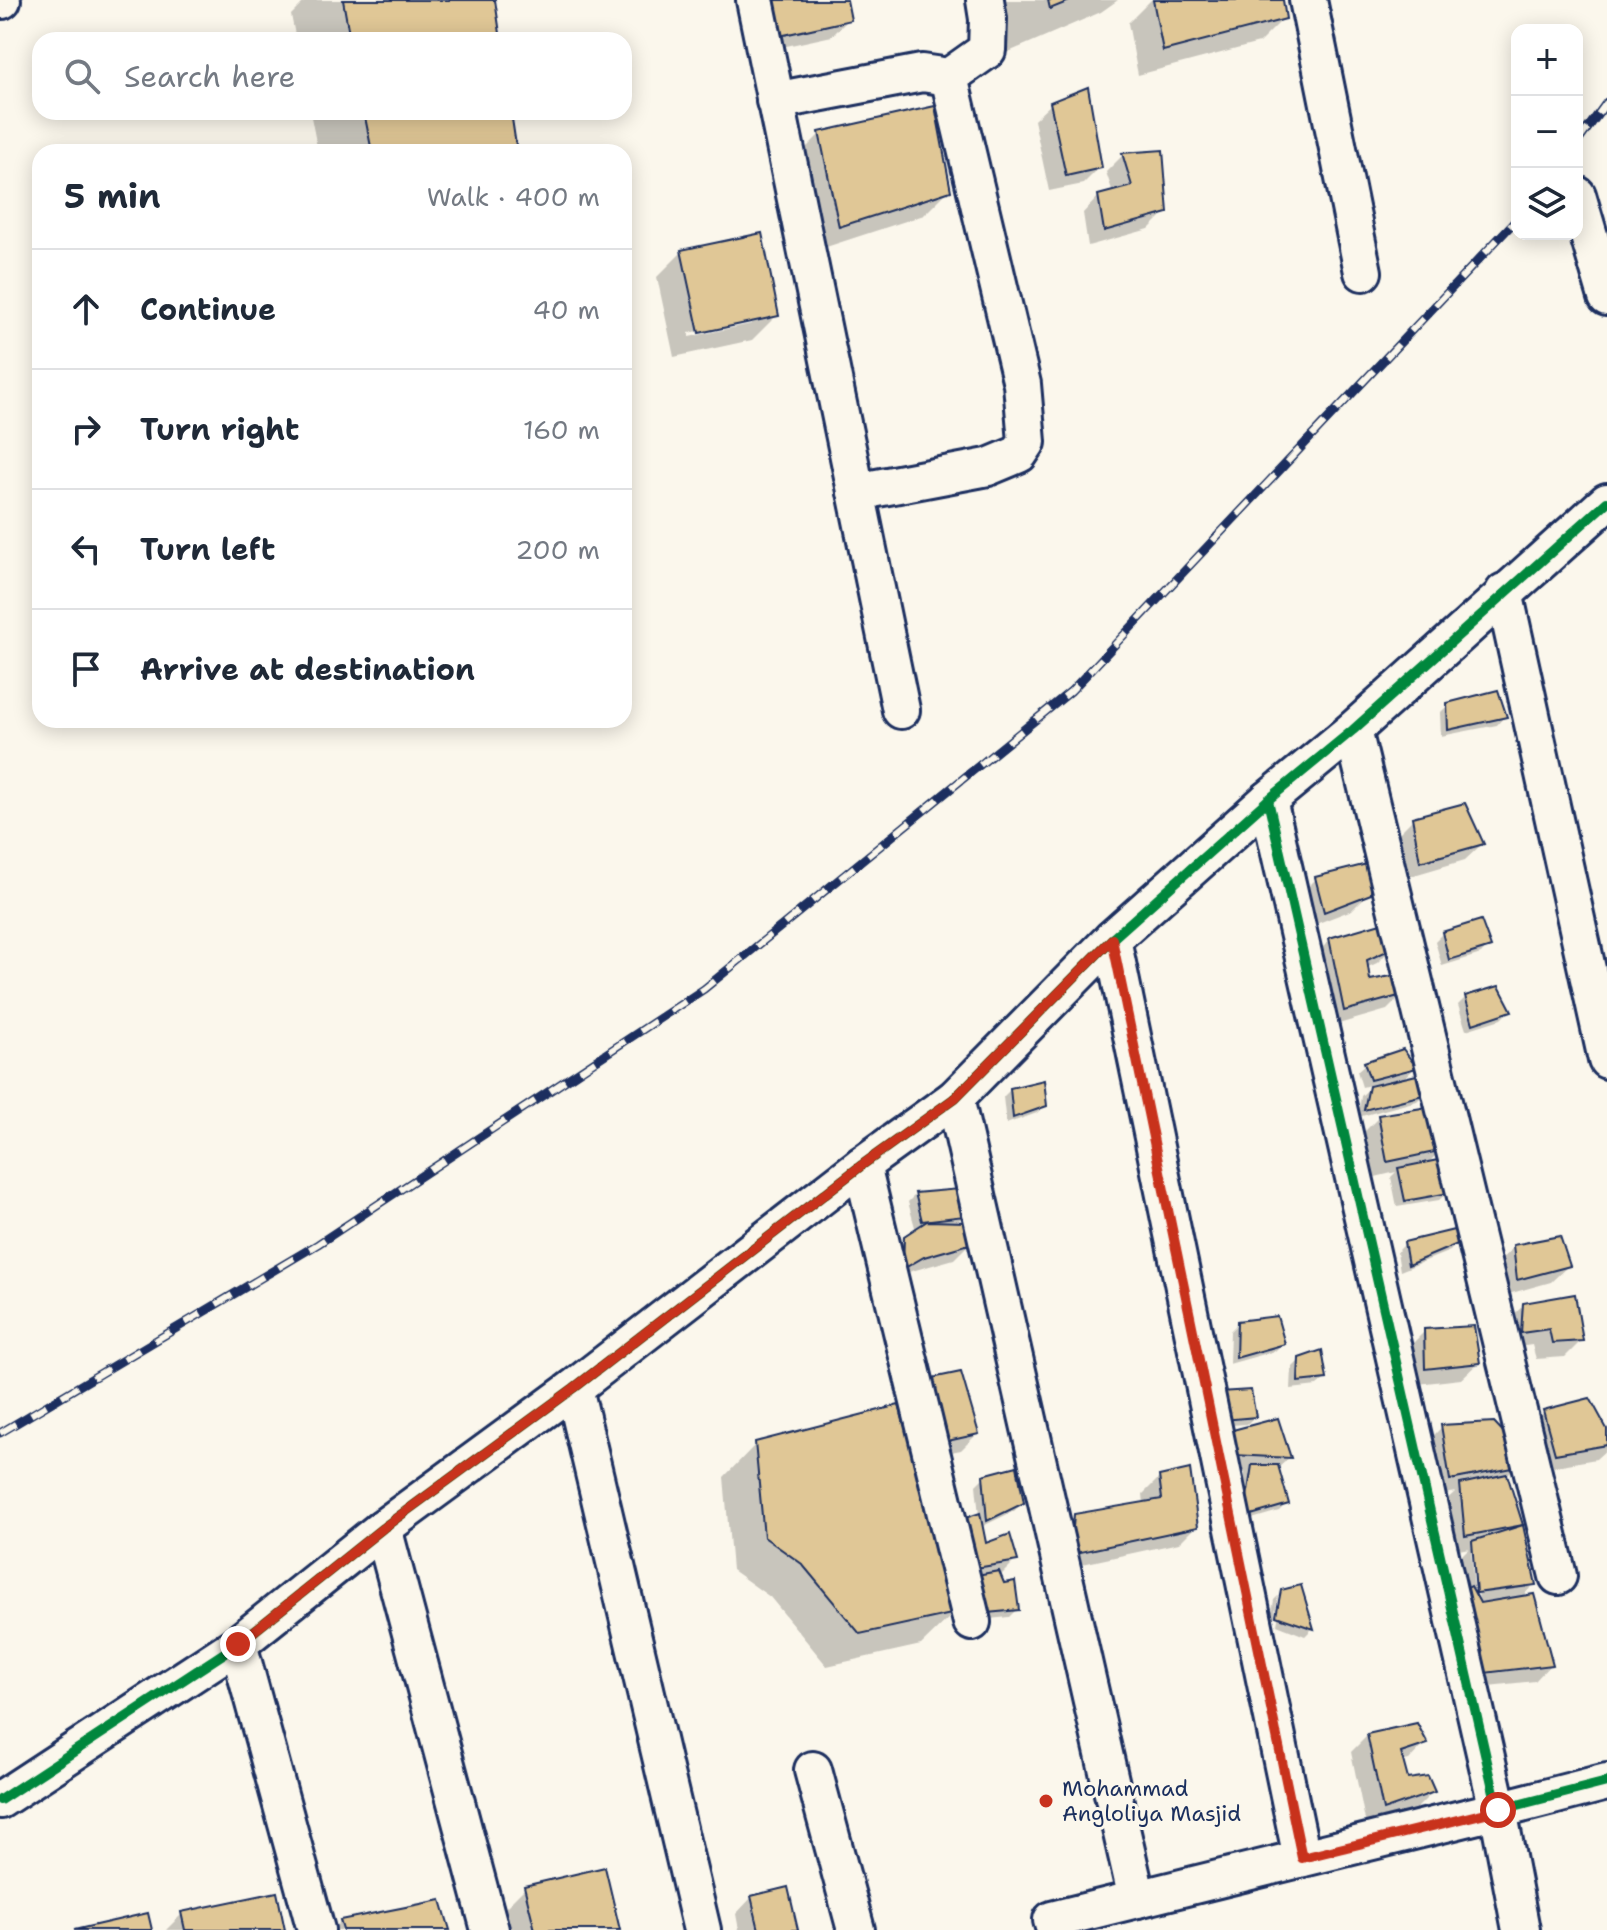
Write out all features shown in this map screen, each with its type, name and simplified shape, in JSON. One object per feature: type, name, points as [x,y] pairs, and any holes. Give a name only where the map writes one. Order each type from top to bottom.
[{"type":"street","points":[[755,0],[901,710]]},
{"type":"street","points":[[775,101],[922,73],[949,77],[987,50],[985,0]]},
{"type":"street","points":[[1308,0],[1363,272]]},
{"type":"street","points":[[856,492],[988,467],[1019,454],[1027,442],[1022,384],[949,77]]},
{"type":"street","points":[[1583,215],[1607,297]]},
{"type":"street","points":[[0,1800],[238,1644],[383,1528],[574,1388],[862,1165],[955,1098],[1112,939],[1268,800],[1353,730],[1607,502]]},
{"type":"street","points":[[1504,592],[1607,1060]]},
{"type":"street","points":[[1353,730],[1558,1576]]},
{"type":"street","points":[[1268,800],[1498,1810],[1521,1930]]},
{"type":"street","points":[[1112,939],[1302,1858]]},
{"type":"street","points":[[955,1098],[1137,1899]]},
{"type":"street","points":[[862,1165],[972,1622]]},
{"type":"street","points":[[574,1388],[702,1930]]},
{"type":"street","points":[[383,1528],[490,1930]]},
{"type":"street","points":[[238,1644],[316,1930]]},
{"type":"street","points":[[813,1770],[856,1930]]},
{"type":"street","points":[[1055,1930],[1052,1920],[1607,1782]]},
{"type":"building","points":[[343,0],[495,0],[500,32],[349,32]]},
{"type":"building","points":[[767,0],[847,0],[851,20],[775,37]]},
{"type":"building","points":[[1048,0],[1072,0],[1050,9]]},
{"type":"building","points":[[1153,0],[1283,0],[1286,19],[1163,51]]},
{"type":"building","points":[[1088,87],[1102,168],[1066,176],[1050,102]]},
{"type":"building","points":[[935,106],[951,191],[839,227],[819,132]]},
{"type":"building","points":[[366,120],[512,120],[516,144],[370,144]]},
{"type":"building","points":[[1163,150],[1168,213],[1104,231],[1098,195],[1132,186],[1122,153]]},
{"type":"building","points":[[762,233],[779,316],[699,333],[681,250]]},
{"type":"building","points":[[1498,690],[1507,717],[1448,730],[1447,703]]},
{"type":"building","points":[[1465,803],[1484,844],[1420,862],[1412,817]]},
{"type":"building","points":[[1371,863],[1371,894],[1324,912],[1315,877]]},
{"type":"building","points":[[1391,920],[1396,947],[1367,960],[1370,980],[1402,974],[1406,994],[1344,1011],[1329,938]]},
{"type":"building","points":[[1481,920],[1491,947],[1449,960],[1442,932]]},
{"type":"building","points":[[1499,986],[1512,1011],[1473,1024],[1465,996]]},
{"type":"building","points":[[1403,1049],[1417,1068],[1370,1080],[1364,1062]]},
{"type":"building","points":[[1421,1074],[1427,1094],[1364,1110],[1369,1086]]},
{"type":"building","points":[[1044,1080],[1047,1106],[1013,1118],[1010,1088]]},
{"type":"building","points":[[1435,1106],[1444,1150],[1387,1162],[1378,1115]]},
{"type":"building","points":[[1443,1159],[1449,1193],[1405,1201],[1398,1168]]},
{"type":"building","points":[[960,1189],[965,1216],[922,1221],[915,1193]]},
{"type":"building","points":[[927,1221],[967,1222],[973,1243],[924,1257],[903,1269],[904,1236]]},
{"type":"building","points":[[1454,1230],[1460,1243],[1408,1265],[1404,1242]]},
{"type":"building","points":[[1560,1236],[1570,1266],[1517,1280],[1513,1245]]},
{"type":"building","points":[[1575,1294],[1583,1341],[1552,1343],[1549,1329],[1521,1333],[1523,1303]]},
{"type":"building","points":[[1277,1316],[1285,1344],[1236,1358],[1237,1321]]},
{"type":"building","points":[[1474,1326],[1480,1363],[1425,1369],[1424,1329]]},
{"type":"building","points":[[1322,1350],[1327,1379],[1298,1382],[1299,1358]]},
{"type":"building","points":[[961,1372],[979,1434],[943,1442],[932,1378]]},
{"type":"building","points":[[1251,1390],[1256,1417],[1223,1420],[1219,1392]]},
{"type":"building","points":[[1590,1398],[1607,1429],[1607,1445],[1555,1454],[1543,1410]]},
{"type":"building","points":[[899,1405],[956,1613],[860,1634],[802,1564],[764,1537],[755,1442]]},
{"type":"building","points":[[1278,1418],[1291,1458],[1234,1455],[1229,1431]]},
{"type":"building","points":[[1494,1422],[1508,1437],[1518,1467],[1450,1480],[1441,1425]]},
{"type":"building","points":[[1252,1465],[1278,1465],[1289,1504],[1244,1517]]},
{"type":"building","points":[[1017,1466],[1024,1503],[987,1521],[983,1475]]},
{"type":"building","points":[[1190,1469],[1198,1527],[1071,1554],[1074,1514],[1162,1499],[1159,1476]]},
{"type":"building","points":[[1507,1474],[1523,1525],[1465,1536],[1460,1484]]},
{"type":"building","points":[[980,1513],[986,1543],[1010,1534],[1018,1561],[964,1570],[959,1520]]},
{"type":"building","points":[[1523,1525],[1536,1585],[1476,1593],[1472,1541]]},
{"type":"building","points":[[999,1571],[1004,1583],[1015,1581],[1019,1610],[976,1614],[971,1576]]},
{"type":"building","points":[[1301,1585],[1314,1629],[1276,1616],[1281,1590]]},
{"type":"building","points":[[1471,1586],[1480,1603],[1534,1594],[1553,1665],[1476,1674],[1462,1591]]},
{"type":"building","points":[[1417,1723],[1428,1744],[1401,1753],[1408,1779],[1428,1776],[1435,1792],[1383,1810],[1367,1734]]},
{"type":"building","points":[[605,1867],[620,1930],[535,1930],[524,1886]]},
{"type":"building","points":[[788,1887],[798,1930],[759,1930],[751,1896]]},
{"type":"building","points":[[277,1892],[285,1930],[185,1930],[181,1912]]},
{"type":"building","points":[[441,1900],[450,1930],[343,1930],[340,1920]]},
{"type":"building","points":[[148,1913],[152,1930],[74,1930]]},
{"type":"railway","points":[[1583,135],[1607,102]]},
{"type":"railway","points":[[0,1433],[318,1244],[704,989],[1071,691],[1511,225]]},
{"type":"cycle path","points":[[0,1800],[238,1644],[383,1528],[574,1388],[862,1165],[955,1098],[1112,939],[1268,800],[1353,730],[1607,502]]},
{"type":"cycle path","points":[[1268,800],[1498,1810],[1607,1782]]},
{"type":"place","name":"Mohammad Angloliya Masjid","points":[[1046,1801]]},
{"type":"route","points":[[238,1644],[383,1528],[574,1388],[862,1165],[955,1098],[1112,939],[1302,1858],[1498,1810]]}]
